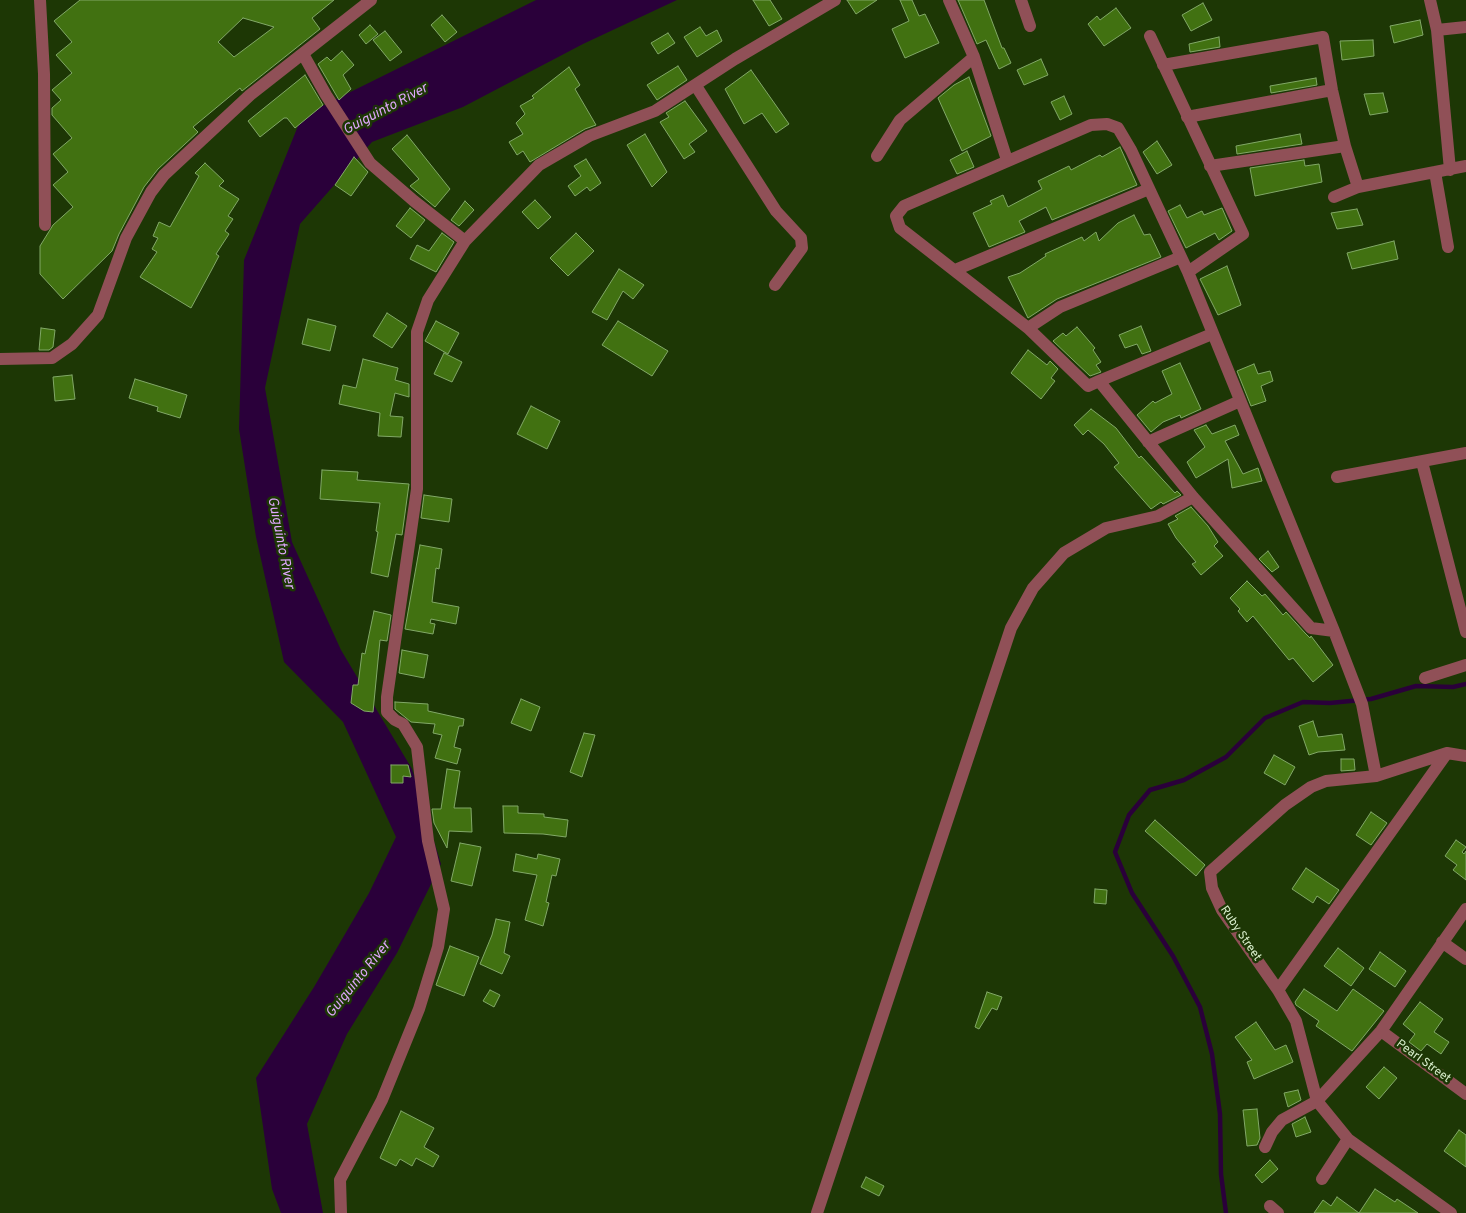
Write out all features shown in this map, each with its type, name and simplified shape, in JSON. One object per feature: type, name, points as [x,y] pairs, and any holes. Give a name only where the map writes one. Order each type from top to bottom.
[{"type":"street","points":[[40,0],[44,74],[45,224]]},
{"type":"street","points":[[0,359],[52,358],[72,344],[98,315],[126,238],[151,192],[164,174],[250,95],[371,0]]},
{"type":"street","points":[[341,1213],[340,1180],[382,1100],[419,1009],[438,947],[444,909],[428,841],[417,747],[403,724],[395,720],[387,712],[386,697],[417,489],[417,332],[428,300],[465,241],[539,165],[589,136],[655,112],[736,59],[835,0]]},
{"type":"street","points":[[950,0],[974,57],[1007,160]]},
{"type":"street","points":[[1021,0],[1030,26]]},
{"type":"street","points":[[1430,0],[1437,30],[1450,170]]},
{"type":"street","points":[[1437,30],[1466,27]]},
{"type":"street","points":[[1150,36],[1242,234],[1188,272]]},
{"type":"street","points":[[1163,65],[1323,37],[1332,90],[1345,146],[1358,187]]},
{"type":"street","points":[[303,54],[326,95],[370,163],[465,241]]},
{"type":"street","points":[[876,156],[900,120],[974,57]]},
{"type":"street","points":[[696,86],[776,212],[801,238],[802,248],[775,284]]},
{"type":"street","points":[[1187,117],[1332,90]]},
{"type":"street","points":[[1212,334],[1088,386],[1028,328],[900,228],[896,216],[904,206],[1090,125],[1107,124],[1118,128],[1131,150],[1188,272],[1334,632],[1362,704],[1376,776]]},
{"type":"street","points":[[1210,166],[1345,146]]},
{"type":"street","points":[[1334,196],[1358,187],[1466,166]]},
{"type":"street","points":[[1436,172],[1448,247]]},
{"type":"street","points":[[955,270],[1149,189]]},
{"type":"street","points":[[1028,328],[1060,307],[1181,257]]},
{"type":"street","points":[[1099,381],[1193,497],[1311,628],[1334,632]]},
{"type":"street","points":[[1148,442],[1240,401]]},
{"type":"street","points":[[1337,477],[1466,453]]},
{"type":"street","points":[[1422,462],[1466,632]]},
{"type":"street","points":[[817,1213],[1011,628],[1033,588],[1064,553],[1106,528],[1158,516],[1193,497]]},
{"type":"street","points":[[1425,678],[1466,665]]},
{"type":"street","points":[[1278,990],[1447,753]]},
{"type":"street","name":"Ruby Street","points":[[1451,1213],[1348,1140],[1317,1101],[1296,1022],[1278,990],[1222,910],[1212,888],[1210,872],[1285,805],[1311,787],[1326,782],[1376,776],[1447,753],[1466,756]]},
{"type":"street","points":[[1265,1147],[1272,1132],[1282,1120],[1317,1101],[1381,1031],[1466,909]]},
{"type":"street","points":[[1442,942],[1466,959]]},
{"type":"street","name":"Pearl Street","points":[[1381,1031],[1466,1094]]},
{"type":"street","points":[[1322,1178],[1348,1140]]},
{"type":"water","name":"Guiguinto River","points":[[536,0],[677,0],[583,44],[463,107],[372,142],[300,224],[265,388],[292,542],[341,650],[412,769],[441,864],[397,953],[347,1034],[307,1124],[323,1213],[281,1213],[272,1189],[256,1078],[314,987],[369,893],[396,837],[343,722],[284,662],[256,537],[239,429],[244,260],[302,116]]},
{"type":"building","points":[[80,0],[334,0],[312,18],[320,29],[242,91],[240,88],[193,127],[198,132],[158,169],[144,187],[112,251],[63,299],[40,274],[40,246],[53,225],[73,207],[53,185],[68,172],[53,154],[72,138],[52,115],[52,108],[61,100],[52,90],[72,73],[56,55],[72,42],[54,21]],"holes":[[[243,18],[274,27],[234,57],[218,42]]]},
{"type":"building","points":[[753,0],[770,0],[782,19],[769,26]]},
{"type":"building","points":[[847,0],[877,0],[856,14]]},
{"type":"building","points":[[900,0],[912,0],[919,16],[925,14],[939,43],[905,58],[892,29],[909,21]]},
{"type":"building","points":[[958,0],[984,0],[1002,48],[1004,48],[1011,63],[999,69],[986,40],[977,44]]},
{"type":"building","points":[[1203,3],[1212,20],[1191,31],[1182,15]]},
{"type":"building","points":[[1116,8],[1131,28],[1104,46],[1088,24],[1097,16],[1100,20]]},
{"type":"building","points":[[442,15],[457,32],[445,42],[431,25]]},
{"type":"building","points":[[1420,20],[1423,35],[1394,43],[1390,26]]},
{"type":"building","points":[[370,25],[378,34],[366,44],[359,35]]},
{"type":"building","points":[[700,27],[706,36],[717,30],[722,41],[697,57],[684,37]]},
{"type":"building","points":[[385,31],[402,52],[390,61],[373,40]]},
{"type":"building","points":[[668,33],[675,43],[658,54],[651,43]]},
{"type":"building","points":[[1219,37],[1220,47],[1190,52],[1189,44]]},
{"type":"building","points":[[1373,40],[1374,56],[1342,60],[1340,41]]},
{"type":"building","points":[[342,51],[354,65],[343,75],[351,89],[339,100],[318,64],[327,57],[331,61]]},
{"type":"building","points":[[1041,59],[1048,75],[1024,85],[1017,70]]},
{"type":"building","points":[[678,66],[687,80],[657,100],[647,85]]},
{"type":"building","points":[[569,67],[580,85],[575,89],[596,125],[585,129],[530,162],[523,151],[517,155],[509,142],[523,134],[516,123],[525,114],[520,106],[534,98],[532,96]]},
{"type":"building","points":[[751,70],[789,124],[776,133],[762,113],[744,124],[725,89]]},
{"type":"building","points":[[305,75],[323,105],[295,128],[287,118],[284,118],[260,137],[248,121]]},
{"type":"building","points":[[969,77],[991,136],[962,151],[938,98],[954,85]]},
{"type":"building","points":[[1316,78],[1317,85],[1271,93],[1270,86]]},
{"type":"building","points":[[1383,93],[1388,112],[1370,115],[1364,94]]},
{"type":"building","points":[[1064,96],[1072,114],[1060,120],[1051,102]]},
{"type":"building","points":[[685,101],[707,131],[689,144],[695,152],[684,159],[660,122],[669,117],[666,113]]},
{"type":"building","points":[[645,134],[667,172],[652,187],[627,145]]},
{"type":"building","points":[[1300,134],[1302,144],[1237,154],[1236,146]]},
{"type":"building","points":[[407,135],[450,189],[435,207],[410,186],[419,179],[392,149]]},
{"type":"building","points":[[1157,141],[1172,165],[1157,174],[1143,152]]},
{"type":"building","points":[[1120,147],[1137,185],[1052,220],[1046,207],[1019,221],[1025,232],[989,247],[973,213],[992,204],[990,201],[1003,195],[1008,207],[1042,189],[1038,181],[1069,166],[1071,170]]},
{"type":"building","points":[[967,151],[974,167],[957,174],[950,160]]},
{"type":"building","points":[[354,157],[368,172],[351,196],[335,185]]},
{"type":"building","points":[[586,159],[601,183],[590,191],[587,187],[575,196],[568,186],[581,176],[574,166]]},
{"type":"building","points":[[1304,160],[1305,166],[1319,164],[1322,182],[1255,196],[1250,168]]},
{"type":"building","points":[[205,163],[224,181],[219,186],[239,199],[228,216],[233,219],[225,231],[229,234],[216,254],[219,256],[191,308],[140,277],[157,252],[152,249],[158,238],[153,236],[159,222],[170,227],[199,176],[195,173]]},
{"type":"building","points":[[535,200],[551,217],[538,229],[522,212]]},
{"type":"building","points":[[465,201],[474,210],[459,226],[451,220]]},
{"type":"building","points":[[1180,205],[1187,218],[1202,211],[1204,215],[1222,208],[1232,231],[1219,240],[1215,233],[1186,248],[1168,211]]},
{"type":"building","points":[[410,208],[425,220],[411,238],[396,226]]},
{"type":"building","points":[[1357,209],[1363,225],[1337,229],[1331,213]]},
{"type":"building","points":[[1134,215],[1144,235],[1150,234],[1161,257],[1057,299],[1028,318],[1008,277],[1020,273],[1046,256],[1045,254],[1082,237],[1084,241],[1096,232],[1099,241],[1118,223]]},
{"type":"building","points":[[442,233],[454,242],[436,272],[410,259],[417,245],[429,251]]},
{"type":"building","points":[[576,233],[594,251],[568,276],[550,258]]},
{"type":"building","points":[[1394,241],[1398,259],[1352,269],[1347,253]]},
{"type":"building","points":[[1227,266],[1241,305],[1218,315],[1200,279]]},
{"type":"building","points":[[619,269],[644,285],[633,299],[623,291],[607,320],[592,312]]},
{"type":"building","points":[[387,313],[407,326],[392,348],[373,336]]},
{"type":"building","points":[[308,319],[336,326],[330,351],[302,344]]},
{"type":"building","points":[[436,321],[459,333],[448,354],[425,341]]},
{"type":"building","points":[[618,321],[668,351],[652,376],[602,345]]},
{"type":"building","points":[[1141,326],[1151,351],[1142,354],[1137,344],[1125,348],[1119,335]]},
{"type":"building","points":[[1077,327],[1095,348],[1093,350],[1101,362],[1096,365],[1101,372],[1090,376],[1053,341],[1063,333],[1066,336]]},
{"type":"building","points":[[41,328],[55,330],[53,347],[49,350],[39,350]]},
{"type":"building","points":[[1028,350],[1047,365],[1050,361],[1058,369],[1051,378],[1055,381],[1041,399],[1011,373]]},
{"type":"building","points":[[444,353],[462,362],[452,382],[434,374]]},
{"type":"building","points":[[363,359],[398,368],[395,380],[409,384],[409,397],[395,393],[390,416],[403,417],[401,437],[378,436],[380,413],[339,404],[343,385],[356,388]]},
{"type":"building","points":[[1180,363],[1201,409],[1181,418],[1180,415],[1163,422],[1151,432],[1137,415],[1153,401],[1155,403],[1172,394],[1162,371]]},
{"type":"building","points":[[1254,364],[1258,374],[1270,371],[1273,381],[1261,386],[1266,401],[1251,406],[1237,371]]},
{"type":"building","points":[[72,375],[75,399],[55,401],[53,377]]},
{"type":"building","points":[[135,379],[187,395],[180,418],[157,411],[158,407],[129,398]]},
{"type":"building","points":[[531,406],[560,421],[547,449],[517,434]]},
{"type":"building","points":[[1091,409],[1116,428],[1139,458],[1141,456],[1175,493],[1177,491],[1181,495],[1163,504],[1161,502],[1151,509],[1114,467],[1119,463],[1104,444],[1088,430],[1083,435],[1074,425]]},
{"type":"building","points":[[1206,425],[1212,434],[1235,425],[1239,435],[1225,441],[1243,474],[1258,468],[1262,481],[1232,488],[1228,459],[1196,478],[1187,462],[1205,447],[1194,430]]},
{"type":"building","points":[[322,470],[358,472],[357,480],[409,484],[402,535],[396,534],[388,577],[371,573],[378,532],[376,531],[380,503],[320,499]]},
{"type":"building","points":[[424,495],[452,499],[449,522],[421,518]]},
{"type":"building","points":[[1191,507],[1208,526],[1218,542],[1214,546],[1223,556],[1201,575],[1192,564],[1196,562],[1176,538],[1168,524],[1178,519],[1175,516]]},
{"type":"building","points":[[420,545],[442,549],[439,569],[436,568],[432,602],[459,607],[456,624],[431,619],[430,623],[435,624],[433,634],[405,629]]},
{"type":"building","points":[[1268,551],[1279,567],[1272,572],[1259,559]]},
{"type":"building","points":[[1247,581],[1262,596],[1265,594],[1283,615],[1286,612],[1310,638],[1311,636],[1333,665],[1313,682],[1293,658],[1289,660],[1253,616],[1247,622],[1238,611],[1240,609],[1230,598]]},
{"type":"building","points":[[374,611],[391,615],[387,641],[380,640],[373,712],[364,711],[351,703],[353,685],[358,685],[362,653],[365,654]]},
{"type":"building","points":[[402,650],[428,655],[424,678],[399,673]]},
{"type":"building","points":[[521,699],[540,707],[531,731],[511,723]]},
{"type":"building","points":[[395,702],[428,704],[428,711],[464,719],[463,726],[459,726],[454,747],[461,749],[457,764],[435,758],[442,735],[433,733],[435,724],[411,722],[395,709]]},
{"type":"building","points":[[1313,721],[1318,737],[1342,734],[1345,750],[1318,752],[1309,755],[1299,726]]},
{"type":"building","points":[[584,733],[595,735],[582,777],[570,772]]},
{"type":"building","points":[[1274,755],[1295,767],[1285,785],[1264,773]]},
{"type":"building","points":[[1341,759],[1354,759],[1355,770],[1341,771]]},
{"type":"building","points":[[391,765],[408,765],[411,777],[403,776],[403,783],[391,783]]},
{"type":"building","points":[[447,769],[460,771],[454,808],[471,808],[472,832],[449,831],[447,848],[434,823],[432,809],[441,809]]},
{"type":"building","points":[[503,806],[518,806],[518,813],[544,814],[544,817],[568,820],[566,837],[543,834],[504,833]]},
{"type":"building","points":[[1371,812],[1387,823],[1371,845],[1356,835]]},
{"type":"building","points":[[1155,820],[1205,865],[1196,876],[1145,831]]},
{"type":"building","points":[[1456,840],[1466,847],[1462,852],[1464,854],[1466,851],[1466,880],[1453,870],[1457,865],[1445,856]]},
{"type":"building","points":[[460,843],[481,847],[472,886],[451,881]]},
{"type":"building","points":[[516,854],[537,859],[538,854],[560,859],[556,876],[552,875],[546,902],[549,903],[543,926],[525,920],[537,875],[513,871]]},
{"type":"building","points":[[1306,868],[1339,890],[1329,904],[1317,896],[1313,903],[1292,889]]},
{"type":"building","points":[[1095,889],[1107,890],[1106,904],[1094,903]]},
{"type":"building","points":[[496,919],[510,922],[504,953],[510,956],[502,974],[480,964],[492,935]]},
{"type":"building","points":[[450,946],[479,957],[464,996],[436,985]]},
{"type":"building","points":[[1338,948],[1364,968],[1351,986],[1324,966]]},
{"type":"building","points":[[1380,952],[1406,971],[1395,987],[1369,969]]},
{"type":"building","points":[[1304,989],[1337,1011],[1353,989],[1384,1011],[1352,1051],[1316,1026],[1319,1021],[1296,1005],[1295,1002]]},
{"type":"building","points":[[490,990],[500,995],[494,1007],[483,1001]]},
{"type":"building","points":[[987,992],[1002,997],[997,1010],[992,1008],[979,1029],[975,1027]]},
{"type":"building","points":[[1420,1002],[1443,1019],[1434,1032],[1449,1042],[1441,1054],[1427,1044],[1421,1051],[1409,1042],[1415,1034],[1403,1024]]},
{"type":"building","points":[[1256,1022],[1275,1050],[1286,1045],[1293,1062],[1254,1079],[1247,1062],[1252,1060],[1235,1037]]},
{"type":"building","points":[[1384,1067],[1397,1078],[1379,1099],[1366,1087]]},
{"type":"building","points":[[1298,1090],[1301,1100],[1288,1107],[1284,1093]]},
{"type":"building","points":[[1257,1109],[1260,1138],[1257,1145],[1247,1146],[1243,1110]]},
{"type":"building","points":[[401,1111],[434,1128],[424,1147],[439,1156],[433,1167],[416,1158],[412,1166],[400,1159],[396,1166],[380,1158]]},
{"type":"building","points":[[1305,1117],[1311,1132],[1296,1137],[1292,1124]]},
{"type":"building","points":[[1459,1130],[1466,1135],[1466,1167],[1444,1151]]},
{"type":"building","points":[[1270,1160],[1278,1169],[1262,1183],[1255,1175]]},
{"type":"building","points":[[866,1177],[884,1186],[879,1196],[861,1187]]},
{"type":"building","points":[[1375,1189],[1395,1202],[1397,1199],[1418,1213],[1359,1213]]},
{"type":"building","points":[[1337,1197],[1359,1213],[1314,1213],[1323,1200],[1331,1206]]},
{"type":"waterway","points":[[1226,1213],[1221,1174],[1220,1114],[1212,1054],[1200,1007],[1173,956],[1132,893],[1115,852],[1129,815],[1150,790],[1184,780],[1226,757],[1265,718],[1303,702],[1330,703],[1371,699],[1416,686],[1453,687],[1466,684]]}]
